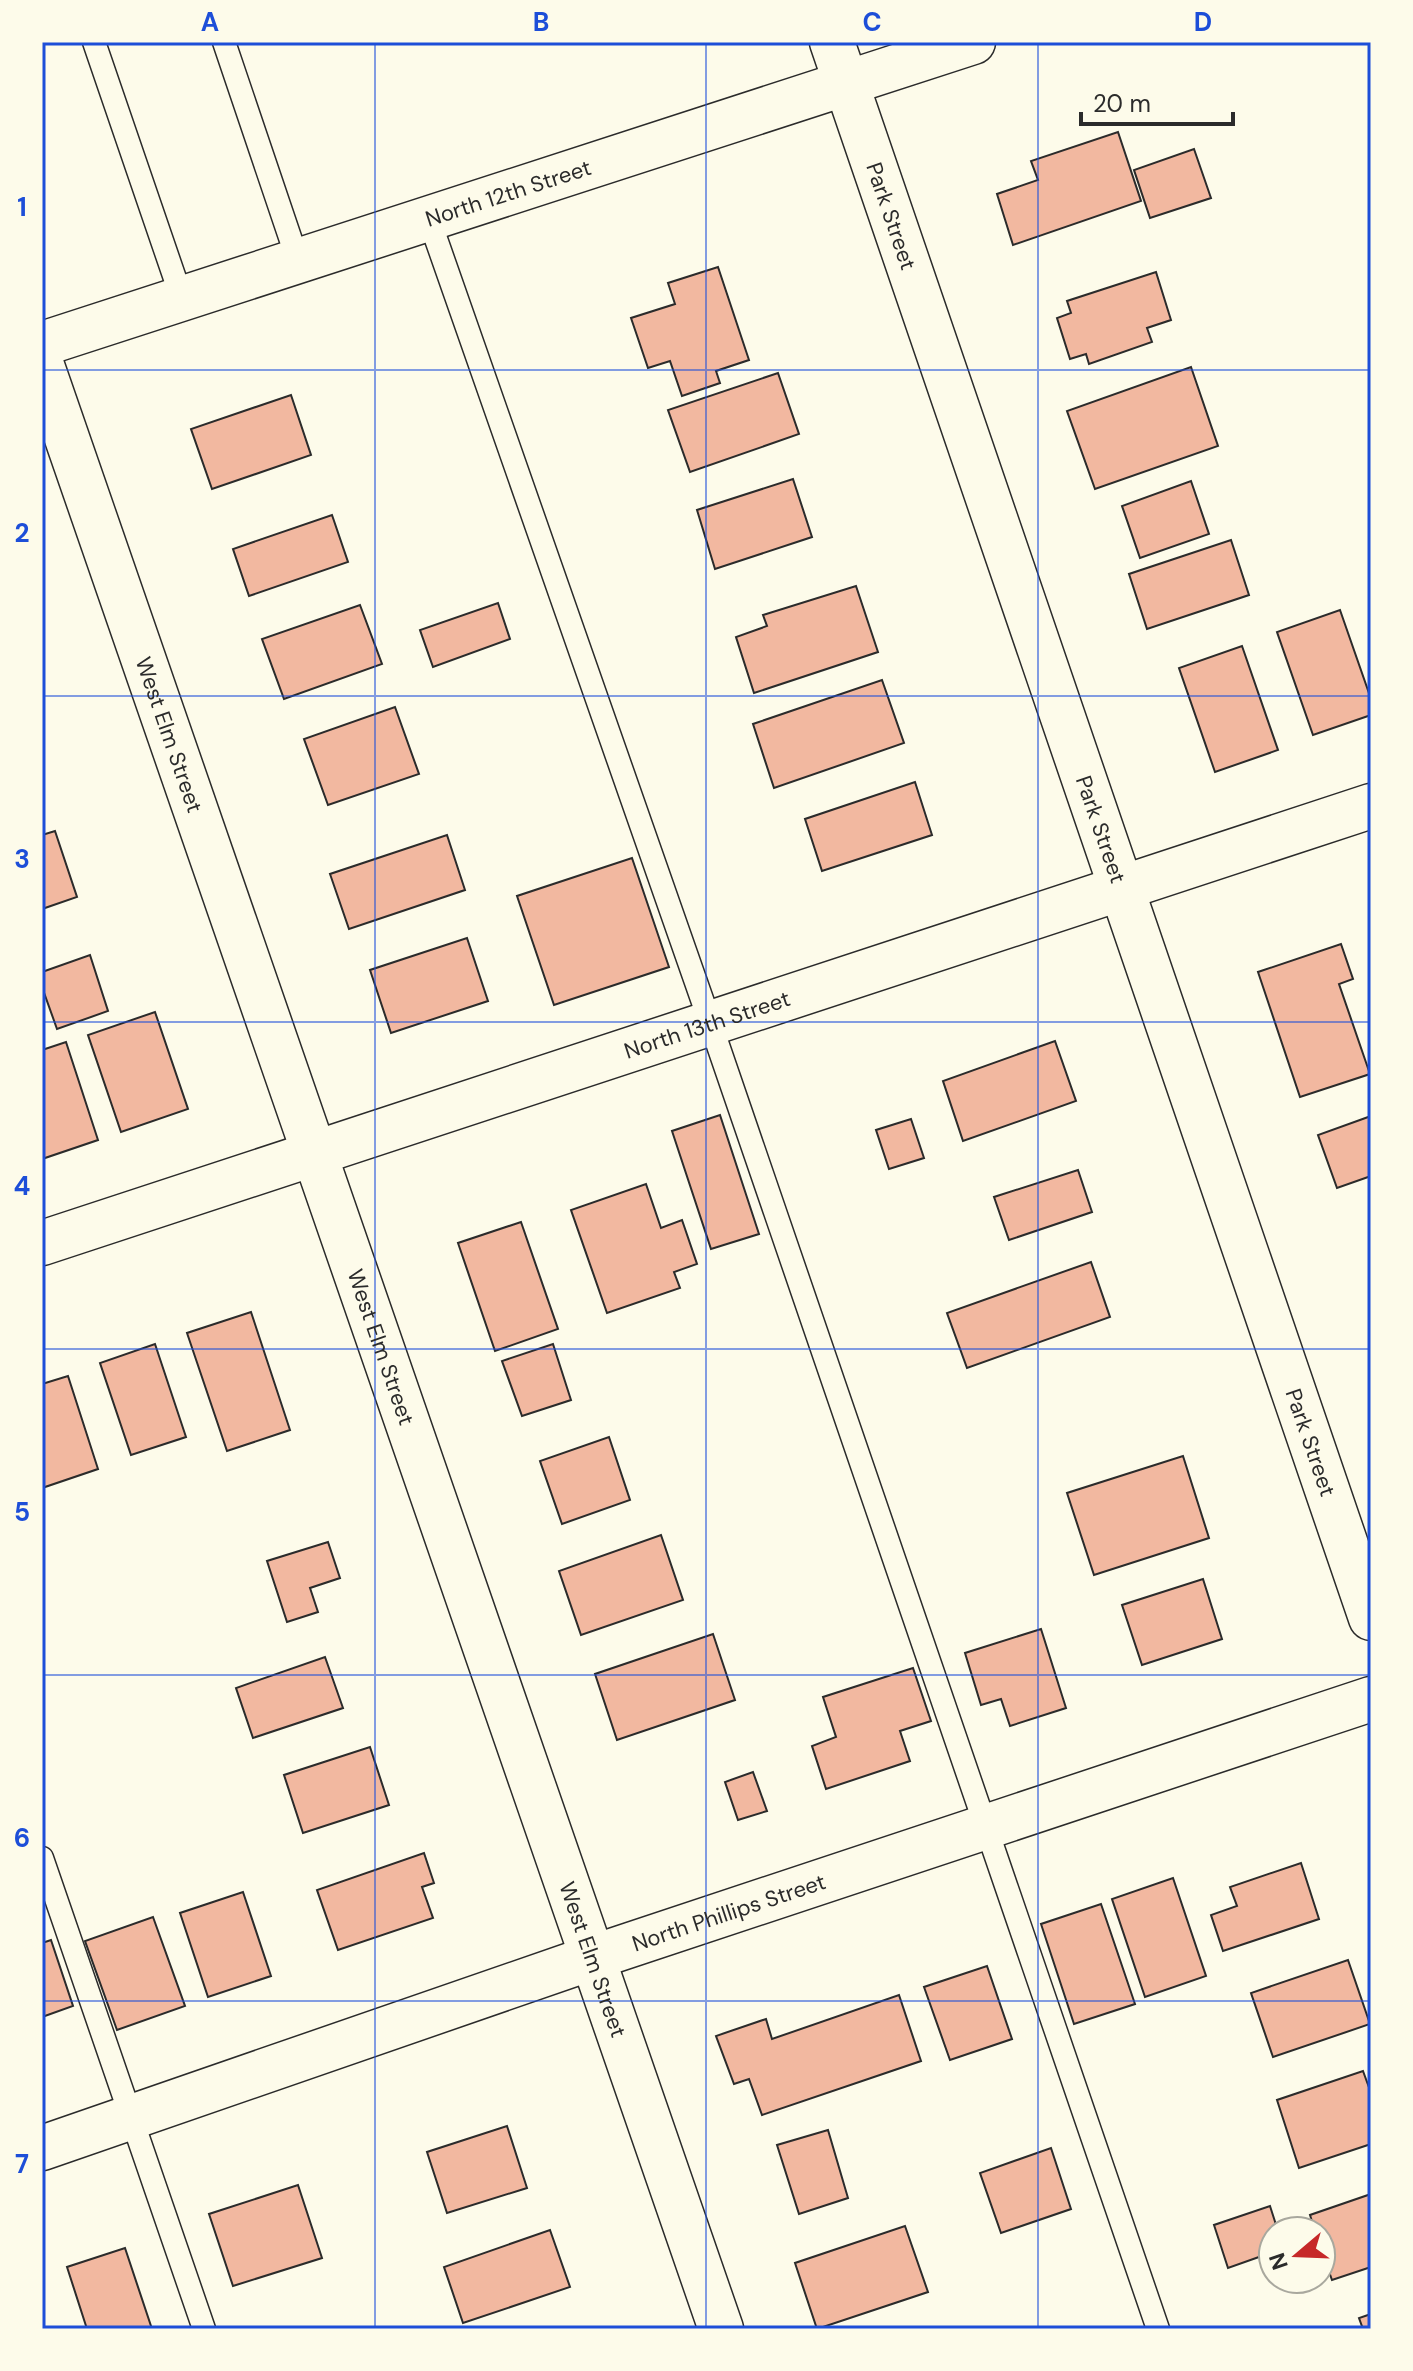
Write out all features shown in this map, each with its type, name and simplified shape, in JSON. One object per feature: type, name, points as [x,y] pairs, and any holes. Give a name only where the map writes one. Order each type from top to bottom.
[{"type":"street","name":"Park Street","points":[[832,42],[1371,1618]]},
{"type":"street","name":"North 12th Street","points":[[42,344],[973,42]]},
{"type":"street","name":"West Elm Street","points":[[42,366],[721,2329]]},
{"type":"street","name":"North 13th Street","points":[[42,1243],[1371,806]]},
{"type":"street","name":"North Phillips Street","points":[[42,2148],[594,1957],[1371,1699]]},
{"type":"lane","points":[[94,42],[182,299]]},
{"type":"lane","points":[[224,42],[298,261]]},
{"type":"lane","points":[[429,219],[711,1025],[1158,2329]]},
{"type":"lane","points":[[42,1858],[134,2116],[204,2329]]},
{"type":"building","points":[[1118,132],[1141,201],[1013,245],[997,194],[1038,180],[1031,161]]},
{"type":"building","points":[[1194,149],[1211,198],[1150,218],[1134,170]]},
{"type":"building","points":[[718,267],[749,360],[716,371],[720,383],[682,396],[670,361],[648,368],[631,318],[675,304],[668,283]]},
{"type":"building","points":[[1156,272],[1171,320],[1147,328],[1152,342],[1089,364],[1086,354],[1070,359],[1057,318],[1071,313],[1067,301]]},
{"type":"building","points":[[1191,367],[1218,446],[1095,489],[1067,411]]},
{"type":"building","points":[[778,373],[799,434],[690,472],[668,410]]},
{"type":"building","points":[[291,395],[311,455],[212,489],[191,429]]},
{"type":"building","points":[[793,479],[812,537],[715,569],[697,510]]},
{"type":"building","points":[[1191,481],[1209,534],[1140,558],[1122,506]]},
{"type":"building","points":[[332,515],[348,562],[249,596],[233,549]]},
{"type":"building","points":[[1231,540],[1249,595],[1147,629],[1129,574]]},
{"type":"building","points":[[856,586],[878,652],[754,693],[736,637],[767,626],[763,615]]},
{"type":"building","points":[[498,603],[510,639],[433,667],[420,630]]},
{"type":"building","points":[[360,605],[382,664],[284,699],[262,639]]},
{"type":"building","points":[[1340,610],[1371,699],[1371,715],[1313,735],[1277,632]]},
{"type":"building","points":[[1242,646],[1278,750],[1215,772],[1179,668]]},
{"type":"building","points":[[882,680],[904,743],[774,788],[753,724]]},
{"type":"building","points":[[395,707],[419,774],[328,805],[304,739]]},
{"type":"building","points":[[915,782],[932,835],[822,871],[805,819]]},
{"type":"building","points":[[55,831],[77,897],[42,909],[42,835]]},
{"type":"building","points":[[447,835],[465,890],[349,929],[330,874]]},
{"type":"building","points":[[632,858],[669,967],[554,1005],[517,896]]},
{"type":"building","points":[[467,938],[488,1001],[391,1033],[370,970]]},
{"type":"building","points":[[1341,944],[1353,979],[1339,984],[1370,1074],[1300,1097],[1258,972]]},
{"type":"building","points":[[90,955],[108,1011],[57,1029],[42,987],[42,972]]},
{"type":"building","points":[[155,1012],[188,1109],[121,1132],[88,1035]]},
{"type":"building","points":[[1055,1041],[1076,1101],[963,1141],[943,1081]]},
{"type":"building","points":[[66,1042],[98,1140],[42,1159],[42,1050]]},
{"type":"building","points":[[720,1115],[759,1234],[711,1249],[672,1131]]},
{"type":"building","points":[[1371,1116],[1371,1176],[1337,1188],[1318,1135]]},
{"type":"building","points":[[911,1119],[924,1158],[889,1169],[876,1130]]},
{"type":"building","points":[[1078,1170],[1092,1212],[1009,1240],[994,1197]]},
{"type":"building","points":[[646,1184],[661,1228],[682,1220],[697,1264],[674,1272],[680,1288],[607,1313],[571,1210]]},
{"type":"building","points":[[521,1222],[558,1329],[495,1351],[458,1243]]},
{"type":"building","points":[[1091,1262],[1110,1317],[967,1368],[947,1313]]},
{"type":"building","points":[[251,1312],[290,1430],[227,1451],[187,1333]]},
{"type":"building","points":[[155,1344],[186,1437],[131,1455],[100,1363]]},
{"type":"building","points":[[553,1344],[571,1400],[522,1416],[502,1361]]},
{"type":"building","points":[[68,1376],[98,1469],[42,1488],[42,1384]]},
{"type":"building","points":[[609,1437],[630,1500],[562,1524],[540,1461]]},
{"type":"building","points":[[1183,1456],[1209,1538],[1094,1575],[1067,1493]]},
{"type":"building","points":[[661,1535],[683,1600],[581,1635],[559,1571]]},
{"type":"building","points":[[328,1542],[340,1578],[310,1588],[318,1612],[287,1622],[267,1561]]},
{"type":"building","points":[[1203,1579],[1222,1639],[1142,1665],[1122,1605]]},
{"type":"building","points":[[1041,1629],[1066,1708],[1010,1726],[1001,1699],[981,1705],[965,1653]]},
{"type":"building","points":[[713,1634],[735,1700],[617,1740],[595,1674]]},
{"type":"building","points":[[325,1657],[343,1708],[253,1738],[236,1688]]},
{"type":"building","points":[[913,1668],[931,1721],[900,1731],[910,1761],[826,1789],[812,1746],[836,1737],[823,1697]]},
{"type":"building","points":[[370,1747],[389,1805],[303,1833],[284,1775]]},
{"type":"building","points":[[753,1772],[767,1811],[738,1820],[725,1782]]},
{"type":"building","points":[[424,1853],[434,1883],[422,1887],[433,1918],[338,1950],[317,1890]]},
{"type":"building","points":[[1301,1863],[1319,1919],[1223,1951],[1211,1915],[1237,1906],[1230,1887]]},
{"type":"building","points":[[1173,1878],[1206,1976],[1145,1997],[1112,1899]]},
{"type":"building","points":[[243,1892],[271,1976],[208,1997],[180,1913]]},
{"type":"building","points":[[1101,1904],[1135,2004],[1074,2024],[1041,1924]]},
{"type":"building","points":[[153,1917],[185,2006],[117,2030],[85,1941]]},
{"type":"building","points":[[51,1940],[73,2006],[42,2017],[42,1943]]},
{"type":"building","points":[[1348,1960],[1370,2024],[1273,2057],[1251,1993]]},
{"type":"building","points":[[987,1966],[1012,2039],[950,2060],[924,1987]]},
{"type":"building","points":[[899,1995],[921,2061],[762,2115],[749,2079],[734,2084],[716,2036],[766,2019],[772,2039]]},
{"type":"building","points":[[1363,2071],[1371,2093],[1371,2144],[1299,2168],[1277,2100]]},
{"type":"building","points":[[507,2126],[527,2188],[447,2213],[427,2152]]},
{"type":"building","points":[[828,2130],[848,2198],[799,2214],[777,2145]]},
{"type":"building","points":[[1051,2148],[1071,2209],[1001,2233],[980,2173]]},
{"type":"building","points":[[298,2185],[322,2258],[233,2286],[209,2214]]},
{"type":"building","points":[[1371,2194],[1371,2267],[1337,2278],[1337,2215],[1310,2215]]},
{"type":"building","points":[[1270,2206],[1273,2215],[1257,2215],[1257,2258],[1228,2268],[1214,2225]]},
{"type":"building","points":[[905,2226],[928,2292],[817,2329],[795,2263]]},
{"type":"building","points":[[550,2230],[570,2287],[463,2323],[444,2267]]},
{"type":"building","points":[[125,2248],[152,2329],[87,2329],[67,2267]]},
{"type":"building","points":[[1371,2314],[1371,2329],[1363,2329],[1359,2318]]}]
